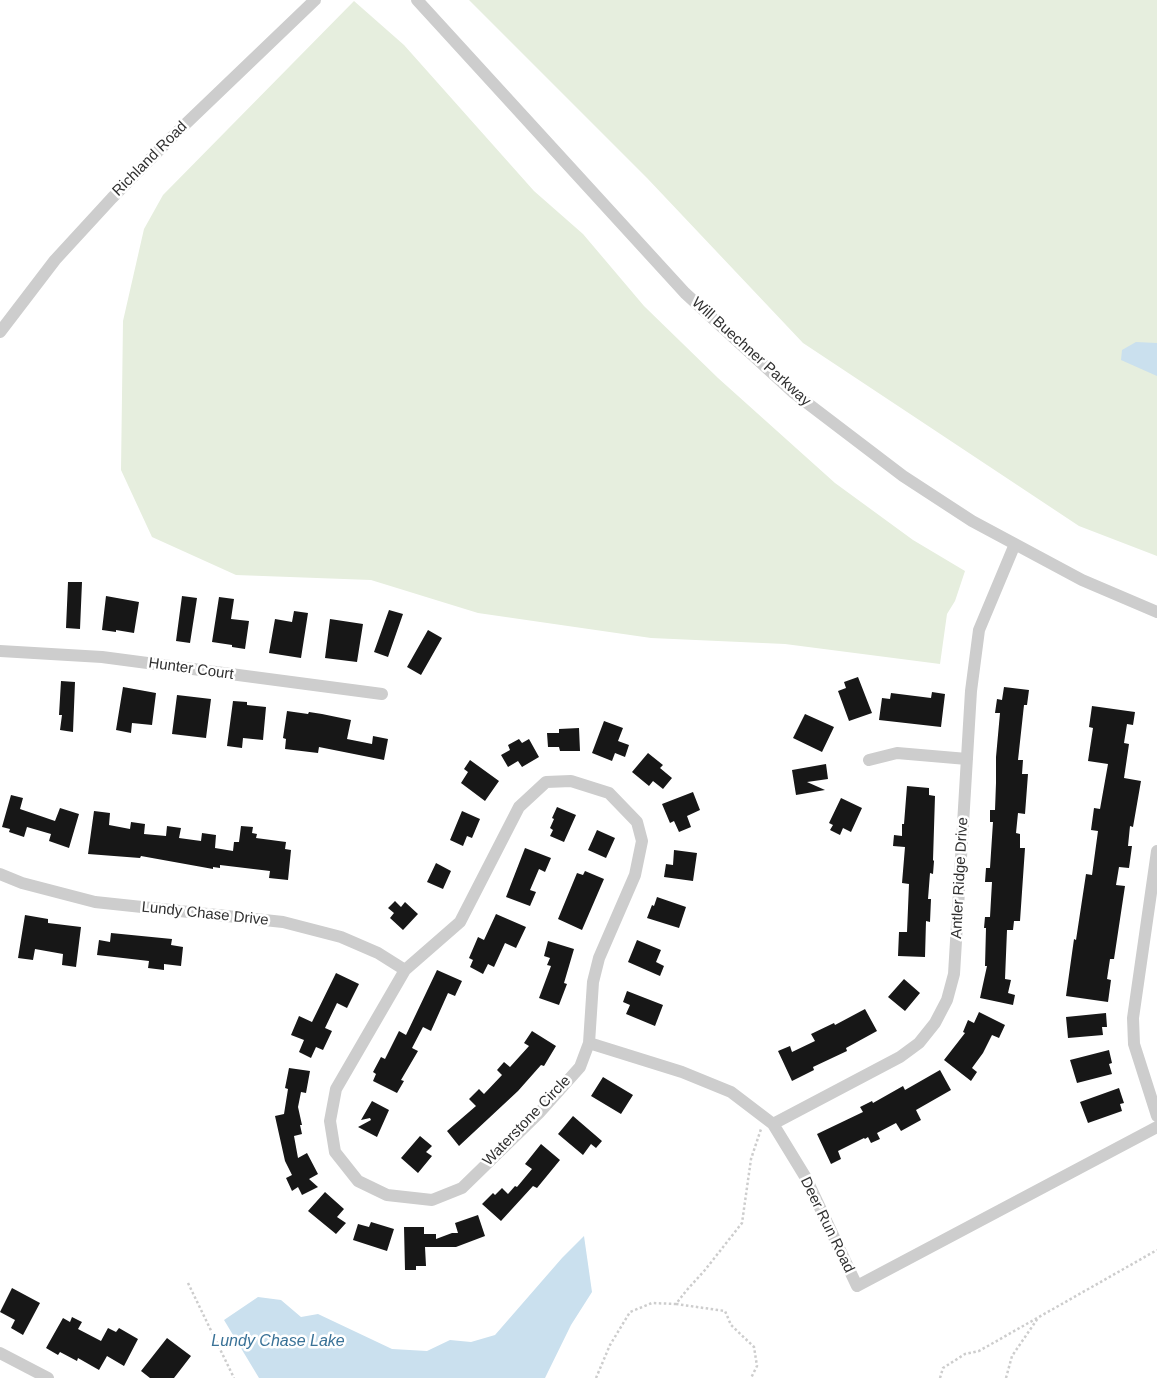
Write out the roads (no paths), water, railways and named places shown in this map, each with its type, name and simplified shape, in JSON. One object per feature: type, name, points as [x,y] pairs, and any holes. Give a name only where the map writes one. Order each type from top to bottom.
[{"type":"street","name":"Richland Road","points":[[0,332],[55,260],[112,198],[172,137],[315,0]]},
{"type":"street","name":"Will Buechner Parkway","points":[[417,0],[685,293],[794,393],[903,476],[972,521],[1082,580],[1157,612]]},
{"type":"street","name":"Antler Ridge Drive","points":[[769,1121],[900,1057],[919,1043],[935,1024],[947,1000],[954,974],[971,691],[979,630],[1015,544]]},
{"type":"street","name":"Hunter Court","points":[[0,651],[102,656],[382,694]]},
{"type":"street","points":[[869,760],[898,753],[967,759]]},
{"type":"street","name":"Waterstone Circle","points":[[571,781],[609,794],[637,822],[642,841],[635,875],[599,958],[593,982],[589,1043],[580,1067],[539,1113],[462,1188],[432,1200],[387,1195],[358,1181],[335,1152],[330,1121],[336,1089],[405,970],[460,922],[519,807],[546,782],[571,781]]},
{"type":"street","points":[[1157,851],[1133,1018],[1134,1044],[1157,1116]]},
{"type":"street","name":"Lundy Chase Drive","points":[[0,874],[22,883],[96,902],[283,922],[341,937],[378,953],[405,970]]},
{"type":"street","name":"Deer Run Road","points":[[589,1043],[682,1072],[732,1092],[769,1121],[806,1178],[856,1286],[1157,1127]]},
{"type":"street","points":[[0,1353],[48,1378]]},
{"type":"water","points":[[1136,342],[1157,343],[1157,376],[1121,360],[1122,350]]},
{"type":"water","name":"Lundy Chase Lake","points":[[584,1236],[592,1292],[571,1325],[545,1378],[259,1378],[224,1320],[258,1297],[281,1300],[301,1317],[318,1314],[392,1349],[427,1351],[450,1340],[471,1342],[495,1335],[562,1258]]}]
